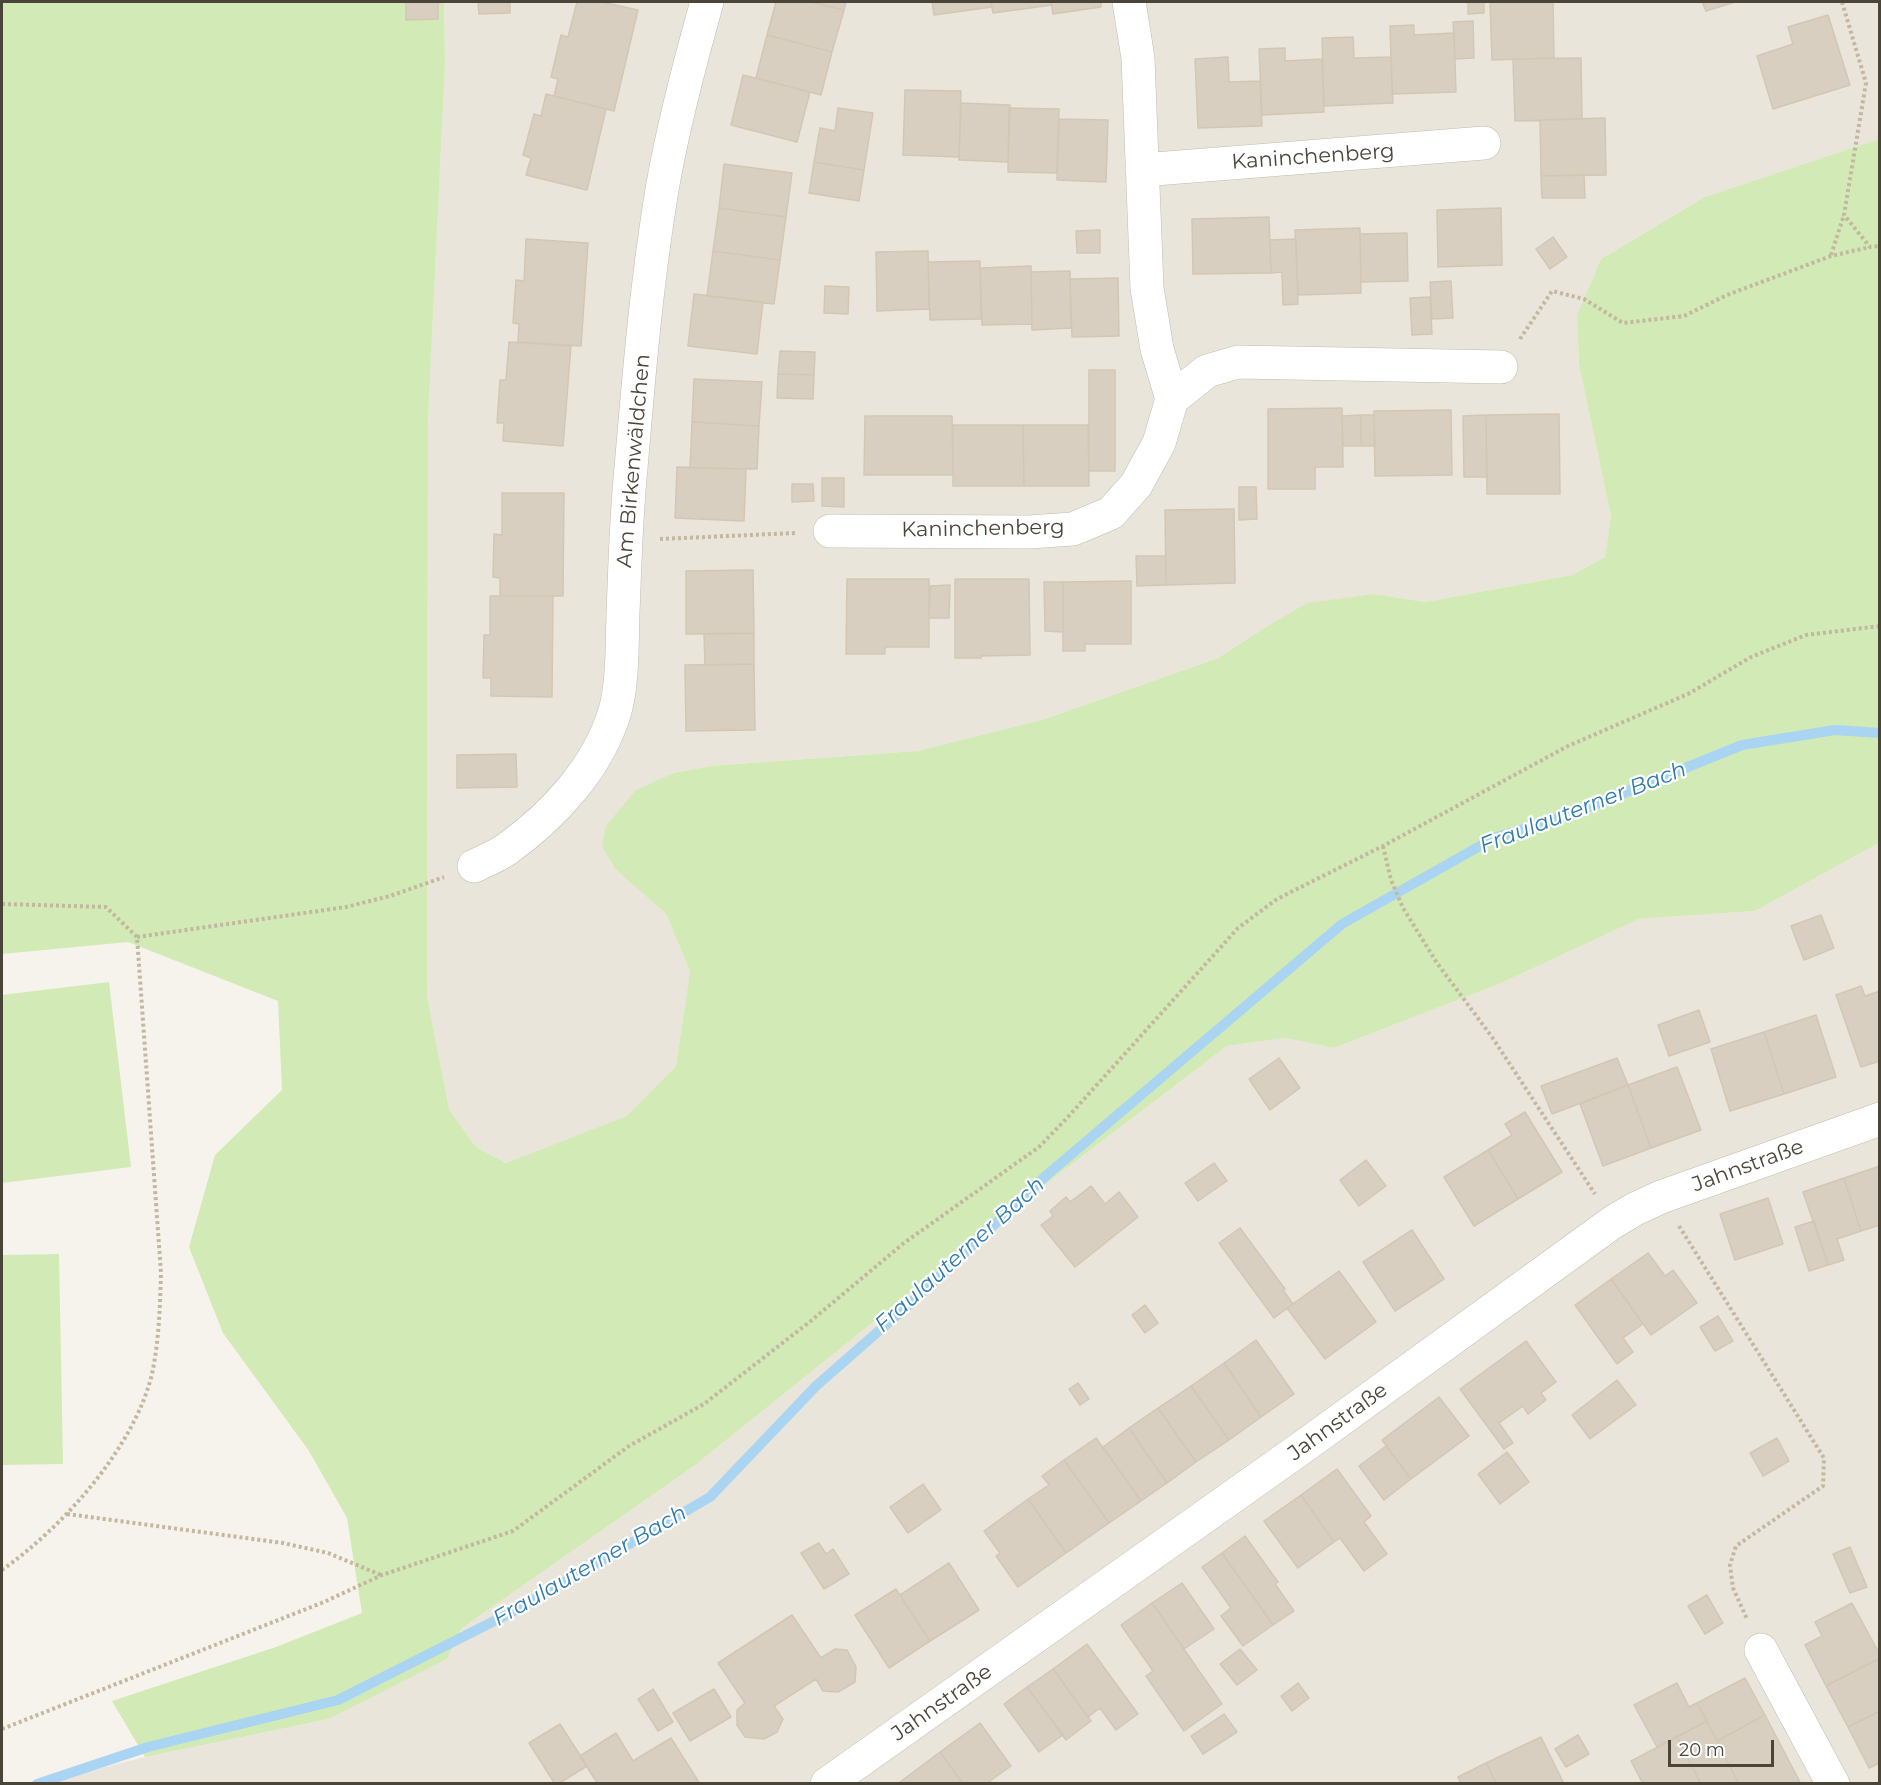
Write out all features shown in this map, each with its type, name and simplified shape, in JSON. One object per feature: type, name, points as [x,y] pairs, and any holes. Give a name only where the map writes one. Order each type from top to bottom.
[{"type":"street","name":"Am Birkenwäldchen","points":[[474,866],[505,850],[539,823],[575,786],[600,749],[615,710],[621,661],[626,540],[650,273],[660,205],[686,80],[707,2]]},
{"type":"street","points":[[1129,2],[1138,58],[1147,288],[1157,349],[1173,399],[1207,371],[1238,362],[1501,367]]},
{"type":"street","name":"Kaninchenberg","points":[[1142,170],[1484,143]]},
{"type":"street","name":"Kaninchenberg","points":[[830,531],[1029,532],[1073,528],[1111,513],[1136,485],[1159,443],[1173,399]]},
{"type":"street","name":"Jahnstraße","points":[[827,1784],[1307,1444],[1613,1222],[1661,1197],[1880,1119]]},
{"type":"street","points":[[1761,1650],[1833,1784]]},
{"type":"path","points":[[1831,256],[1844,215],[1866,83],[1842,2]]},
{"type":"path","points":[[1844,215],[1870,247]]},
{"type":"path","points":[[1501,367],[1552,291],[1584,299],[1623,324],[1683,316],[1727,295],[1831,256],[1880,246]]},
{"type":"path","points":[[626,540],[830,531]]},
{"type":"path","points":[[2,1729],[313,1606],[382,1575],[513,1531],[629,1446],[704,1404],[812,1320],[904,1243],[1039,1147],[1238,928],[1277,899],[1383,846],[1568,746],[1688,694],[1751,657],[1806,635],[1880,626]]},
{"type":"path","points":[[1383,846],[1391,880],[1403,908],[1437,963],[1492,1037],[1613,1222]]},
{"type":"path","points":[[136,937],[346,907],[390,896],[474,866]]},
{"type":"path","points":[[2,904],[106,907],[136,937],[161,1273],[159,1323],[152,1375],[132,1428],[98,1479],[67,1514],[2,1570]]},
{"type":"path","points":[[1661,1197],[1824,1458],[1823,1486],[1736,1546],[1730,1565],[1733,1588],[1761,1650]]},
{"type":"path","points":[[67,1514],[283,1543],[328,1553],[382,1575]]},
{"type":"shaded area","points":[[444,2],[1879,2],[1879,139],[1705,197],[1601,259],[1577,315],[1579,365],[1611,516],[1605,557],[1572,575],[1425,602],[1375,594],[1263,629],[1218,658],[1045,719],[917,751],[710,766],[674,773],[616,870],[666,914],[690,971],[676,1066],[628,1116],[506,1163],[476,1147],[449,1109],[427,996],[428,420],[445,64]]},
{"type":"shaded area","points":[[1879,843],[1879,1783],[39,1784],[145,1757],[329,1719],[447,1659],[462,1628],[694,1466],[1039,1189],[1227,1046],[1285,1038],[1334,1048],[1499,984],[1639,919],[1755,911]]},
{"type":"green space","points":[[2,2],[444,2],[445,64],[428,420],[427,996],[449,1109],[476,1147],[506,1163],[627,1116],[676,1066],[690,971],[666,914],[616,870],[602,846],[606,826],[636,790],[674,773],[710,766],[917,751],[1045,719],[1218,658],[1307,603],[1375,594],[1425,602],[1572,575],[1605,557],[1611,516],[1579,365],[1577,315],[1601,259],[1705,197],[1879,139],[1879,843],[1755,911],[1639,919],[1499,984],[1334,1048],[1285,1038],[1227,1046],[1039,1189],[694,1466],[462,1628],[447,1659],[329,1719],[145,1757],[112,1701],[276,1647],[362,1613],[347,1518],[309,1451],[223,1333],[189,1247],[215,1155],[282,1090],[278,1001],[128,942],[2,954]]},
{"type":"green space","points":[[109,982],[131,1167],[2,1183],[2,995]]},
{"type":"green space","points":[[59,1254],[63,1464],[2,1465],[2,1255]]},
{"type":"building","points":[[406,2],[438,2],[438,19],[406,20]]},
{"type":"building","points":[[478,2],[510,2],[510,13],[479,14]]},
{"type":"building","points":[[577,2],[602,2],[638,10],[614,111],[554,96],[558,79],[551,77],[561,35],[568,37]]},
{"type":"building","points":[[776,2],[811,2],[844,10],[832,52],[767,35]]},
{"type":"building","points":[[811,2],[846,2],[844,10]]},
{"type":"building","points":[[932,2],[991,2],[992,7],[934,15]]},
{"type":"building","points":[[991,2],[1051,2],[1052,5],[993,13]]},
{"type":"building","points":[[1051,2],[1101,2],[1101,7],[1053,14]]},
{"type":"building","points":[[1468,2],[1484,2],[1484,13],[1468,14]]},
{"type":"building","points":[[1490,2],[1553,2],[1554,58],[1492,60]]},
{"type":"building","points":[[1702,2],[1735,2],[1706,11]]},
{"type":"building","points":[[1828,15],[1850,85],[1773,109],[1757,56],[1793,44],[1788,27]]},
{"type":"building","points":[[1473,21],[1474,58],[1455,59],[1453,22]]},
{"type":"building","points":[[1414,25],[1414,35],[1454,33],[1456,92],[1392,94],[1390,26]]},
{"type":"building","points":[[767,35],[832,52],[821,95],[756,78]]},
{"type":"building","points":[[1353,37],[1354,58],[1391,57],[1393,103],[1324,106],[1322,38]]},
{"type":"building","points":[[1285,48],[1285,61],[1322,59],[1324,112],[1262,115],[1259,49]]},
{"type":"building","points":[[1228,57],[1229,82],[1260,81],[1262,126],[1198,128],[1195,59]]},
{"type":"building","points":[[1581,58],[1582,119],[1515,121],[1513,59]]},
{"type":"building","points":[[743,75],[810,92],[797,142],[731,125]]},
{"type":"building","points":[[905,90],[961,91],[959,157],[903,155]]},
{"type":"building","points":[[546,94],[606,109],[587,190],[526,175],[531,158],[523,155],[534,114],[541,116]]},
{"type":"building","points":[[961,103],[1010,105],[1008,162],[959,160]]},
{"type":"building","points":[[838,108],[873,113],[864,170],[814,162],[820,128],[835,131]]},
{"type":"building","points":[[1009,108],[1059,109],[1057,173],[1008,172]]},
{"type":"building","points":[[1605,118],[1606,175],[1541,176],[1540,120]]},
{"type":"building","points":[[1059,119],[1108,120],[1106,182],[1057,180]]},
{"type":"building","points":[[814,162],[864,170],[859,201],[809,193]]},
{"type":"building","points":[[724,164],[792,173],[786,217],[719,208]]},
{"type":"building","points":[[1584,175],[1585,198],[1542,198],[1541,176]]},
{"type":"building","points":[[719,208],[786,217],[780,260],[713,251]]},
{"type":"building","points":[[1501,208],[1502,265],[1438,267],[1437,210]]},
{"type":"building","points":[[1269,217],[1271,273],[1193,274],[1192,219]]},
{"type":"building","points":[[1360,228],[1361,293],[1298,295],[1295,230]]},
{"type":"building","points":[[1100,230],[1100,253],[1077,253],[1076,231]]},
{"type":"building","points":[[1407,233],[1408,281],[1361,282],[1360,234]]},
{"type":"building","points":[[1553,237],[1567,257],[1550,269],[1536,249]]},
{"type":"building","points":[[526,239],[588,243],[581,346],[518,342],[519,324],[513,323],[516,280],[524,281]]},
{"type":"building","points":[[1296,239],[1298,304],[1283,305],[1282,272],[1271,273],[1270,240]]},
{"type":"building","points":[[713,251],[780,260],[774,304],[707,296]]},
{"type":"building","points":[[928,251],[929,309],[877,311],[876,252]]},
{"type":"building","points":[[980,261],[981,319],[930,320],[928,262]]},
{"type":"building","points":[[1031,266],[1032,324],[982,325],[980,268]]},
{"type":"building","points":[[1070,271],[1071,328],[1032,330],[1031,272]]},
{"type":"building","points":[[1118,278],[1119,336],[1072,337],[1070,279]]},
{"type":"building","points":[[1451,281],[1453,318],[1432,319],[1430,282]]},
{"type":"building","points":[[825,286],[849,287],[848,314],[824,313]]},
{"type":"building","points":[[694,294],[763,302],[757,354],[688,346]]},
{"type":"building","points":[[1430,297],[1432,334],[1412,335],[1410,298]]},
{"type":"building","points":[[509,342],[571,346],[563,446],[503,441],[504,423],[497,423],[500,380],[506,380]]},
{"type":"building","points":[[780,351],[815,352],[814,375],[778,374]]},
{"type":"building","points":[[1089,370],[1115,370],[1115,471],[1089,471]]},
{"type":"building","points":[[778,374],[814,375],[813,399],[777,398]]},
{"type":"building","points":[[694,379],[762,382],[759,426],[692,422]]},
{"type":"building","points":[[1342,408],[1343,467],[1315,467],[1315,489],[1268,489],[1268,409]]},
{"type":"building","points":[[1451,410],[1452,475],[1375,476],[1374,411]]},
{"type":"building","points":[[1559,414],[1560,494],[1487,494],[1486,415]]},
{"type":"building","points":[[1361,415],[1374,415],[1375,446],[1361,446]]},
{"type":"building","points":[[1361,415],[1361,446],[1343,446],[1342,416]]},
{"type":"building","points":[[1486,415],[1487,477],[1464,477],[1463,416]]},
{"type":"building","points":[[865,416],[952,416],[953,475],[864,475]]},
{"type":"building","points":[[692,422],[759,426],[757,469],[690,468]]},
{"type":"building","points":[[953,425],[1023,425],[1024,486],[953,486]]},
{"type":"building","points":[[1023,425],[1088,425],[1089,486],[1024,486]]},
{"type":"building","points":[[677,467],[746,469],[744,521],[675,518]]},
{"type":"building","points":[[822,478],[844,478],[844,507],[822,506]]},
{"type":"building","points":[[792,484],[813,484],[814,501],[792,502]]},
{"type":"building","points":[[1239,487],[1256,487],[1257,519],[1239,520]]},
{"type":"building","points":[[502,493],[564,493],[563,596],[500,596],[500,578],[493,577],[494,534],[502,535]]},
{"type":"building","points":[[1234,509],[1235,583],[1166,585],[1165,510]]},
{"type":"building","points":[[1136,556],[1166,556],[1166,585],[1137,586]]},
{"type":"building","points":[[753,570],[754,633],[686,634],[686,571]]},
{"type":"building","points":[[847,579],[929,579],[929,647],[885,647],[885,654],[846,654]]},
{"type":"building","points":[[955,579],[1029,579],[1030,655],[955,658]]},
{"type":"building","points":[[1131,581],[1131,644],[1085,644],[1085,651],[1063,651],[1063,582]]},
{"type":"building","points":[[1044,582],[1063,582],[1063,632],[1045,631]]},
{"type":"building","points":[[950,585],[949,618],[929,618],[930,586]]},
{"type":"building","points":[[490,596],[553,596],[552,697],[491,696],[491,678],[483,678],[484,635],[490,635]]},
{"type":"building","points":[[754,633],[754,664],[705,665],[704,634]]},
{"type":"building","points":[[754,664],[755,730],[686,731],[685,665]]},
{"type":"building","points":[[516,754],[517,787],[457,788],[457,755]]},
{"type":"building","points":[[1821,915],[1834,948],[1804,960],[1791,926]]},
{"type":"building","points":[[1861,986],[1865,996],[1880,991],[1880,1061],[1861,1067],[1836,995]]},
{"type":"building","points":[[1699,1010],[1710,1042],[1669,1056],[1658,1025]]},
{"type":"building","points":[[1816,1015],[1836,1077],[1784,1094],[1764,1032]]},
{"type":"building","points":[[1764,1032],[1784,1094],[1730,1111],[1711,1049]]},
{"type":"building","points":[[1279,1058],[1300,1088],[1270,1110],[1249,1079]]},
{"type":"building","points":[[1617,1058],[1628,1085],[1552,1114],[1541,1086]]},
{"type":"building","points":[[1677,1067],[1701,1130],[1651,1148],[1628,1085]]},
{"type":"building","points":[[1628,1085],[1651,1148],[1603,1166],[1580,1104]]},
{"type":"building","points":[[1525,1112],[1562,1172],[1518,1199],[1488,1150],[1512,1135],[1505,1124]]},
{"type":"building","points":[[1488,1150],[1518,1199],[1474,1226],[1444,1177]]},
{"type":"building","points":[[1366,1160],[1386,1186],[1359,1206],[1340,1180]]},
{"type":"building","points":[[1214,1163],[1227,1181],[1198,1201],[1185,1183]]},
{"type":"building","points":[[1880,1166],[1880,1225],[1861,1231],[1844,1178]]},
{"type":"building","points":[[1844,1178],[1861,1231],[1837,1239],[1844,1260],[1828,1265],[1803,1192]]},
{"type":"building","points":[[1091,1186],[1105,1204],[1119,1192],[1138,1217],[1075,1267],[1041,1225],[1053,1216],[1050,1211],[1066,1197],[1070,1202]]},
{"type":"building","points":[[1768,1198],[1783,1244],[1735,1260],[1720,1214]]},
{"type":"building","points":[[1814,1221],[1828,1265],[1809,1271],[1795,1227]]},
{"type":"building","points":[[1240,1228],[1285,1289],[1283,1290],[1293,1304],[1274,1318],[1219,1243]]},
{"type":"building","points":[[1412,1230],[1444,1279],[1395,1311],[1363,1262]]},
{"type":"building","points":[[1648,1253],[1665,1276],[1673,1270],[1697,1303],[1651,1335],[1611,1279]]},
{"type":"building","points":[[1339,1271],[1376,1322],[1325,1359],[1287,1308]]},
{"type":"building","points":[[1611,1279],[1643,1324],[1623,1338],[1633,1352],[1617,1364],[1575,1305]]},
{"type":"building","points":[[1145,1305],[1158,1323],[1145,1333],[1132,1315]]},
{"type":"building","points":[[1718,1316],[1733,1341],[1715,1351],[1700,1327]]},
{"type":"building","points":[[1256,1340],[1294,1394],[1261,1417],[1224,1363]]},
{"type":"building","points":[[1526,1341],[1556,1382],[1541,1393],[1546,1400],[1528,1414],[1523,1406],[1499,1423],[1513,1443],[1504,1449],[1460,1389]]},
{"type":"building","points":[[1224,1363],[1261,1417],[1229,1440],[1191,1386]]},
{"type":"building","points":[[1617,1380],[1636,1405],[1590,1439],[1572,1415]]},
{"type":"building","points":[[1078,1383],[1089,1399],[1080,1405],[1069,1389]]},
{"type":"building","points":[[1191,1386],[1229,1440],[1196,1462],[1158,1408]]},
{"type":"building","points":[[1439,1397],[1469,1436],[1411,1479],[1382,1440]]},
{"type":"building","points":[[1158,1408],[1196,1462],[1167,1483],[1129,1428]]},
{"type":"building","points":[[1129,1428],[1167,1483],[1141,1501],[1103,1447]]},
{"type":"building","points":[[1096,1438],[1141,1501],[1109,1523],[1064,1460]]},
{"type":"building","points":[[1777,1438],[1789,1461],[1763,1476],[1750,1453]]},
{"type":"building","points":[[1386,1446],[1411,1479],[1384,1500],[1359,1466]]},
{"type":"building","points":[[1507,1452],[1529,1482],[1500,1504],[1478,1474]]},
{"type":"building","points":[[1064,1460],[1109,1523],[1066,1553],[1028,1499],[1049,1485],[1042,1476]]},
{"type":"building","points":[[1337,1469],[1371,1516],[1364,1522],[1387,1554],[1364,1571],[1340,1538],[1334,1542],[1301,1495]]},
{"type":"building","points":[[923,1484],[941,1510],[908,1533],[890,1507]]},
{"type":"building","points":[[1301,1495],[1334,1542],[1298,1568],[1264,1521]]},
{"type":"building","points":[[1028,1499],[1066,1553],[1018,1587],[996,1556],[1000,1553],[984,1531]]},
{"type":"building","points":[[1245,1536],[1278,1582],[1275,1584],[1294,1611],[1273,1625],[1222,1553]]},
{"type":"building","points":[[819,1543],[826,1554],[833,1549],[849,1574],[824,1589],[801,1553]]},
{"type":"building","points":[[1850,1547],[1867,1587],[1850,1593],[1833,1554]]},
{"type":"building","points":[[1222,1553],[1273,1625],[1243,1646],[1221,1616],[1231,1608],[1202,1567]]},
{"type":"building","points":[[949,1563],[979,1610],[930,1641],[900,1595]]},
{"type":"building","points":[[1182,1583],[1214,1629],[1184,1649],[1152,1603]]},
{"type":"building","points":[[896,1589],[930,1641],[889,1668],[855,1615]]},
{"type":"building","points":[[1707,1595],[1723,1623],[1705,1634],[1688,1606]]},
{"type":"building","points":[[1152,1603],[1222,1704],[1184,1731],[1146,1676],[1153,1671],[1121,1625]]},
{"type":"building","points":[[1852,1603],[1880,1658],[1826,1686],[1805,1645],[1822,1636],[1815,1622]]},
{"type":"building","points":[[792,1615],[821,1658],[835,1649],[847,1650],[856,1667],[855,1682],[838,1692],[823,1691],[816,1679],[774,1706],[783,1719],[777,1732],[764,1739],[745,1737],[737,1725],[737,1710],[745,1703],[718,1663]]},
{"type":"building","points":[[1087,1644],[1138,1714],[1116,1730],[1100,1708],[1088,1717],[1053,1669]]},
{"type":"building","points":[[1240,1649],[1257,1670],[1237,1685],[1220,1664]]},
{"type":"building","points":[[1880,1658],[1880,1711],[1848,1727],[1826,1686]]},
{"type":"building","points":[[1053,1669],[1091,1721],[1066,1740],[1027,1687]]},
{"type":"building","points":[[1745,1678],[1765,1715],[1717,1741],[1697,1703]]},
{"type":"building","points":[[1298,1683],[1309,1698],[1292,1711],[1281,1696]]},
{"type":"building","points":[[1677,1683],[1689,1707],[1697,1703],[1707,1721],[1657,1747],[1634,1705]]},
{"type":"building","points":[[1027,1687],[1063,1735],[1039,1752],[1004,1704]]},
{"type":"building","points":[[653,1689],[673,1722],[658,1731],[638,1699]]},
{"type":"building","points":[[714,1689],[731,1717],[690,1741],[673,1713]]},
{"type":"building","points":[[1880,1711],[1880,1763],[1869,1768],[1848,1727]]},
{"type":"building","points":[[1224,1714],[1237,1732],[1203,1754],[1191,1736]]},
{"type":"building","points":[[1765,1715],[1801,1784],[1739,1784],[1717,1741]]},
{"type":"building","points":[[1707,1721],[1739,1784],[1701,1784],[1677,1737]]},
{"type":"building","points":[[980,1723],[1011,1766],[990,1781],[991,1784],[963,1784],[940,1752]]},
{"type":"building","points":[[560,1724],[587,1766],[555,1784],[529,1743]]},
{"type":"building","points":[[616,1733],[633,1761],[671,1738],[700,1784],[598,1784],[580,1756]]},
{"type":"building","points":[[1578,1735],[1589,1754],[1566,1767],[1555,1749]]},
{"type":"building","points":[[1541,1737],[1564,1784],[1497,1784],[1486,1763]]},
{"type":"building","points":[[1677,1737],[1701,1784],[1643,1784],[1631,1761]]},
{"type":"building","points":[[940,1752],[963,1784],[902,1784],[900,1782]]},
{"type":"building","points":[[1486,1763],[1497,1784],[1461,1784],[1458,1777]]},
{"type":"waterway","name":"Fraulauterner Bach","points":[[37,1784],[148,1747],[338,1700],[516,1610],[710,1497],[816,1386],[913,1301],[1048,1174],[1342,924],[1494,838],[1577,812],[1742,745],[1835,730],[1880,733]]}]
